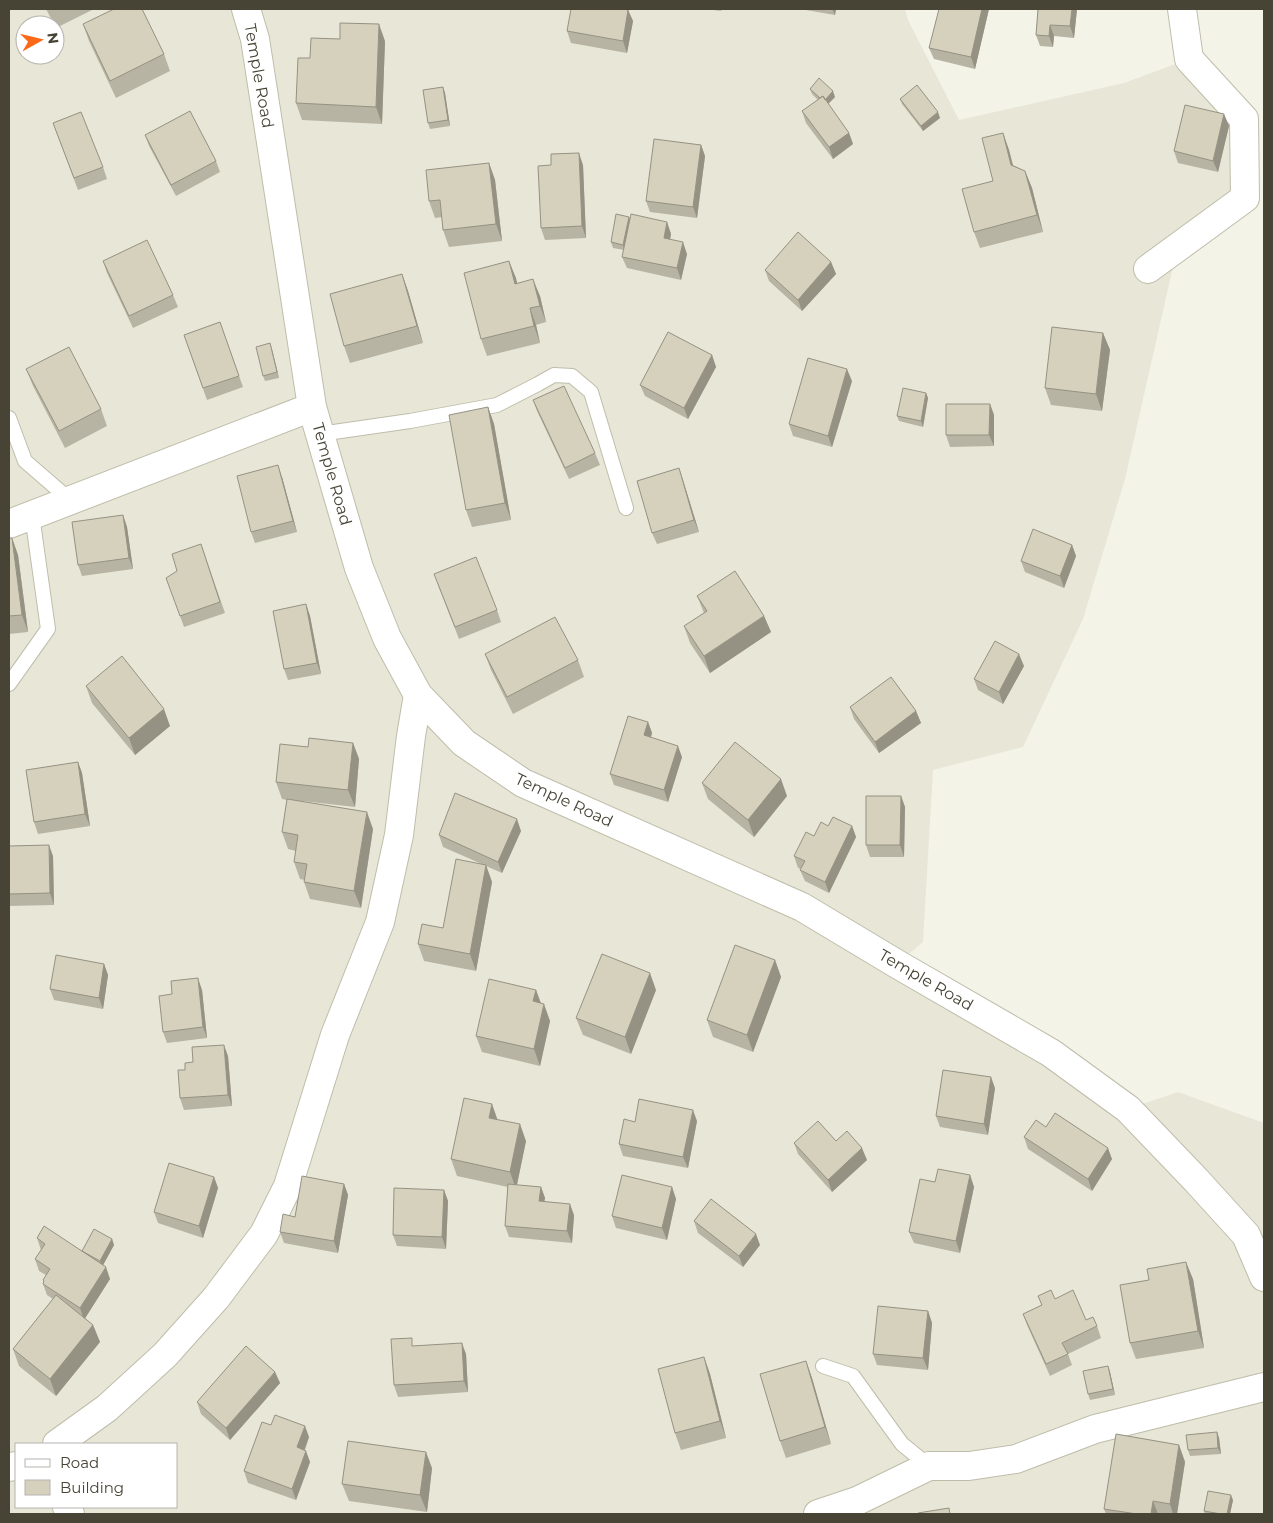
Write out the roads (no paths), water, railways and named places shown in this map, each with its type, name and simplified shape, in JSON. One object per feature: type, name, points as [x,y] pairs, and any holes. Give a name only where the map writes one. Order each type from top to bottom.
[{"type":"street","name":"Temple Road","points":[[246,9],[255,39],[312,407],[359,568],[387,638],[418,695],[464,743],[523,783],[802,907],[1052,1054],[1128,1109],[1196,1180],[1255,1243],[1264,1278]]},
{"type":"street","points":[[1148,269],[1245,198],[1244,119],[1189,60],[1182,9]]},
{"type":"street","points":[[21,520],[312,407]]},
{"type":"street","points":[[59,1443],[107,1408],[165,1354],[216,1298],[264,1234],[288,1186],[335,1035],[380,922],[399,835],[418,695]]},
{"type":"street","points":[[818,1514],[857,1501],[929,1466],[969,1466],[1016,1459],[1095,1429],[1264,1387]]},
{"type":"lane","points":[[320,434],[410,421],[497,405],[554,375],[572,376],[591,392],[626,508]]},
{"type":"lane","points":[[9,418],[25,461],[70,500]]},
{"type":"lane","points":[[9,684],[48,629],[21,520]]},
{"type":"lane","points":[[823,1366],[853,1376],[902,1444],[929,1466]]}]
